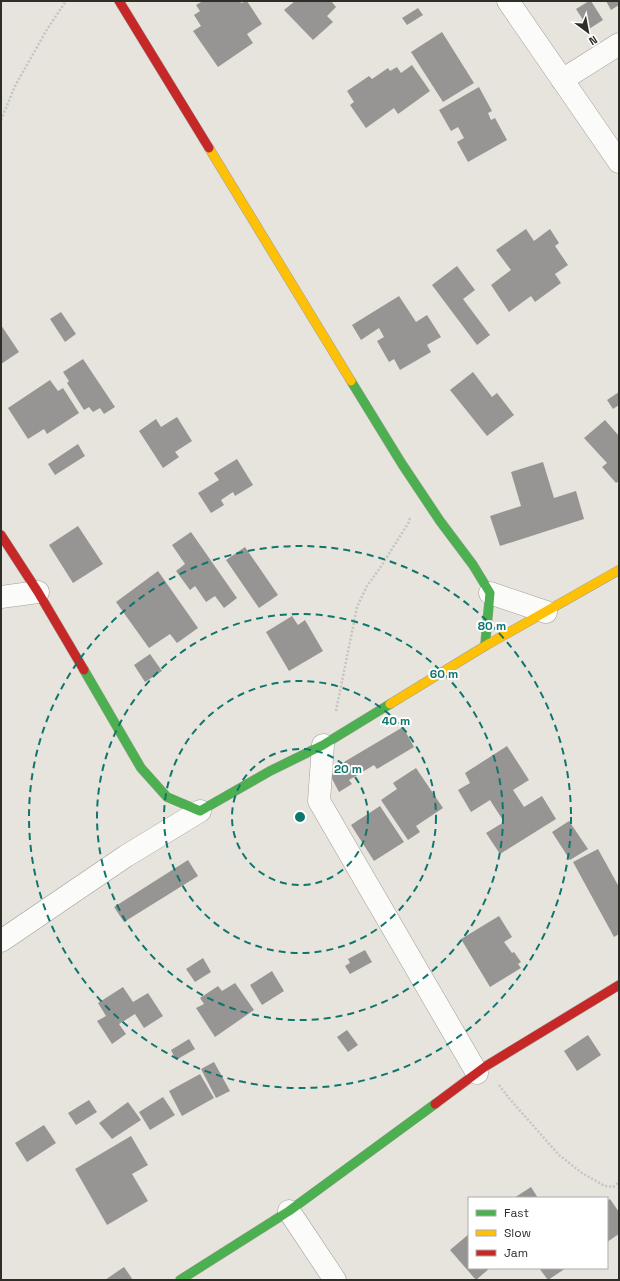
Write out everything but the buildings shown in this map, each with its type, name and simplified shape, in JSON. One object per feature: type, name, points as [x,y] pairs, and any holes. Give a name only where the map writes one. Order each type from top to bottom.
[{"type":"street","points":[[119,1],[402,464],[440,521],[473,565],[490,593],[485,646]]},
{"type":"street","points":[[508,1],[619,162]]},
{"type":"street","points":[[562,80],[619,44]]},
{"type":"street","points":[[1,535],[38,592],[141,768],[167,797],[200,811]]},
{"type":"street","points":[[1,941],[126,856],[200,811],[270,771],[326,743],[485,646],[619,570]]},
{"type":"street","points":[[1,597],[38,592]]},
{"type":"street","points":[[490,593],[546,612]]},
{"type":"street","points":[[326,743],[319,801],[481,1069]]},
{"type":"street","points":[[180,1280],[289,1211],[481,1069],[619,985]]},
{"type":"street","points":[[289,1211],[335,1280]]},
{"type":"path","points":[[1,120],[15,86],[46,31],[66,1]]},
{"type":"path","points":[[326,743],[357,607],[367,586],[409,522],[419,490]]},
{"type":"path","points":[[481,1069],[559,1155],[582,1173],[604,1186],[612,1187],[619,1182]]},
{"type":"traffic: fast","points":[[351,381],[402,464],[440,521],[473,565],[490,593],[485,646]]},
{"type":"traffic: fast","points":[[84,670],[141,768],[167,797],[200,811],[270,771],[323,745],[390,704]]},
{"type":"traffic: fast","points":[[180,1280],[289,1211],[435,1104]]},
{"type":"traffic: slow","points":[[209,148],[351,381]]},
{"type":"traffic: slow","points":[[390,704],[485,646],[619,570]]},
{"type":"traffic: jam","points":[[119,1],[209,148]]},
{"type":"traffic: jam","points":[[1,535],[38,592],[84,670]]},
{"type":"traffic: jam","points":[[435,1104],[486,1066],[619,985]]}]
